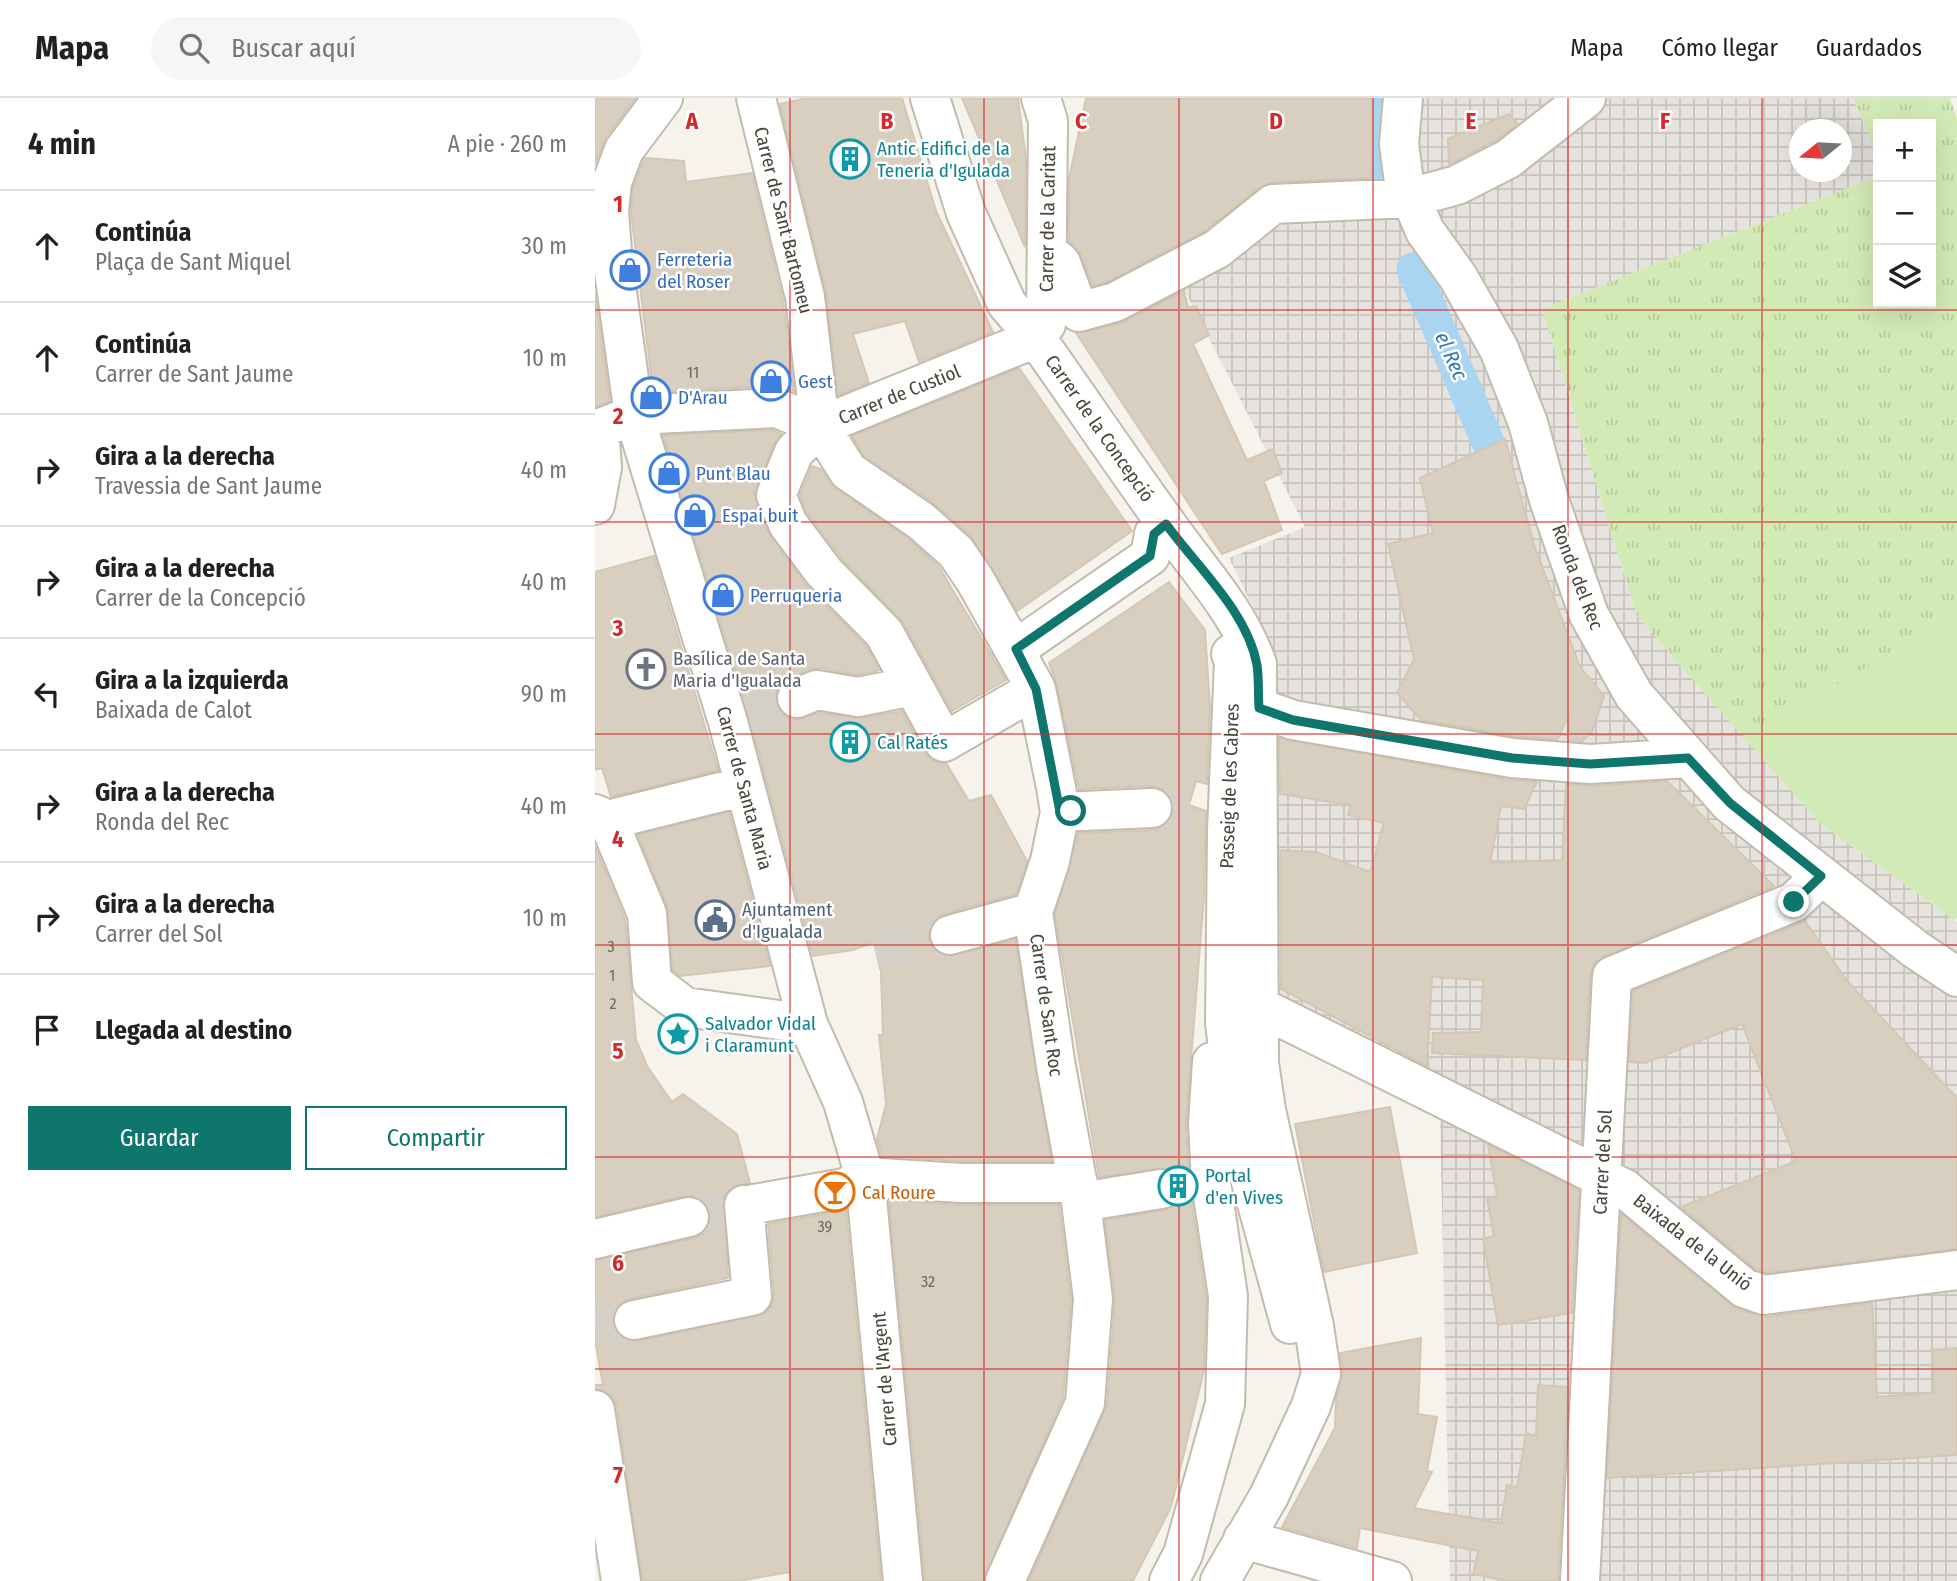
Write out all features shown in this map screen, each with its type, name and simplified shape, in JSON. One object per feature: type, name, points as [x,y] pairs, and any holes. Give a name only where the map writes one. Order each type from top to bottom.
[{"type":"street","name":"Carrer de Santa Maria","points":[[663,98],[624,150],[612,182],[609,212],[613,264],[634,415],[735,721],[745,786],[808,1024]]},
{"type":"street","name":"Carrer de la Concepció","points":[[930,98],[966,213],[1007,304],[1036,338],[1166,524],[1224,598],[1245,631],[1257,664],[1259,1063],[1265,1110],[1314,1326],[1321,1374],[1269,1496],[1220,1581]]},
{"type":"street","name":"Ronda del Rec","points":[[1403,98],[1400,165],[1410,198],[1425,231],[1458,277],[1499,349],[1511,376],[1589,615],[1634,695],[1730,803],[1915,949],[1957,977]]},
{"type":"street","points":[[1047,251],[1061,263],[1079,312],[1115,302],[1217,249],[1273,204],[1410,198],[1457,185],[1508,159],[1586,98]]},
{"type":"street","name":"Carrer de la Caritat","points":[[1036,338],[1047,324],[1053,106]]},
{"type":"street","name":"Carrer de Sant Bartomeu","points":[[757,107],[806,297],[820,425]]},
{"type":"street","name":"Carrer de Custiol","points":[[597,430],[634,415],[777,408],[820,425],[1036,338]]},
{"type":"street","points":[[1033,912],[1065,811],[1036,689],[1016,649],[956,552],[921,521],[848,471],[820,425],[794,452],[776,495],[788,524],[824,572],[884,633],[935,721],[944,742],[1036,689]]},
{"type":"street","points":[[595,505],[602,467],[597,430]]},
{"type":"street","points":[[1016,649],[1150,556],[1154,534],[1166,524]]},
{"type":"street","name":"Passeig de les Cabres","points":[[1191,558],[1234,661],[1219,811],[1225,1023],[1239,1138],[1295,1342],[1299,1379],[1293,1444]]},
{"type":"street","points":[[797,698],[817,690],[858,697],[913,686]]},
{"type":"street","points":[[1259,708],[1293,720],[1512,758],[1590,764],[1688,758]]},
{"type":"street","points":[[745,786],[602,817],[647,914],[652,982],[685,1007],[808,1024]]},
{"type":"street","points":[[1065,811],[1152,808]]},
{"type":"street","name":"Carrer del Sol","points":[[1580,1581],[1612,976],[1794,902],[1821,876]]},
{"type":"street","name":"Carrer de Sant Roc","points":[[950,935],[1033,912],[1056,1067],[1079,1192],[1093,1300],[1086,1404],[1005,1581]]},
{"type":"street","name":"Baixada de la Unió","points":[[1260,1007],[1625,1189],[1744,1288],[1764,1295],[1957,1270]]},
{"type":"street","name":"Passeig de les Cabres","points":[[1169,1581],[1183,1554],[1225,1404],[1228,1296],[1189,1185],[1208,1124],[1213,1051],[1225,1023]]},
{"type":"street","name":"Carrer de l'Argent","points":[[808,1024],[843,1102],[865,1177],[903,1581]]},
{"type":"street","points":[[634,1320],[752,1296],[747,1204],[845,1188],[865,1177],[1079,1192],[1189,1185]]},
{"type":"street","points":[[595,1239],[689,1217]]},
{"type":"street","points":[[595,1410],[621,1581]]},
{"type":"street","points":[[1243,1538],[1392,1581]]},
{"type":"shaded area","points":[[1201,98],[1853,98],[1873,145],[1873,178],[1542,309],[1637,616],[1820,823],[1957,922],[1957,1581],[1450,1581],[1440,1111],[1267,1023],[1262,783],[1271,645],[1229,558],[1305,527],[1183,287]]},
{"type":"green space","points":[[1853,98],[1950,98],[1957,118],[1957,616],[1744,738],[1637,616],[1542,309],[1873,178],[1873,308],[1936,308],[1936,119],[1873,119],[1873,145]]},
{"type":"green space","points":[[1957,616],[1957,918],[1954,920],[1820,823],[1744,738]]},
{"type":"building","points":[[595,98],[636,98],[606,137],[595,165]]},
{"type":"building","points":[[807,98],[902,98],[936,211],[993,332],[919,362],[905,321],[853,334],[869,383],[838,395],[826,292],[780,104]]},
{"type":"building","points":[[962,98],[1018,98],[1026,159],[1025,247]]},
{"type":"building","points":[[1086,98],[1373,98],[1371,178],[1272,182],[1260,187],[1205,231],[1107,282],[1093,286],[1081,255],[1069,241],[1069,179]]},
{"type":"building","points":[[1509,114],[1518,124],[1496,140],[1449,164],[1448,139]]},
{"type":"building","points":[[645,158],[684,161],[686,182],[752,173],[783,301],[794,391],[776,386],[653,392],[631,212],[633,187]]},
{"type":"building","points":[[1184,291],[1188,307],[1196,306],[1209,335],[1193,344],[1247,460],[1273,449],[1282,473],[1264,481],[1282,530],[1222,554],[1076,333],[1121,323]]},
{"type":"building","points":[[595,293],[610,401],[595,407]]},
{"type":"building","points":[[1019,368],[1132,531],[1017,611],[971,536],[933,503],[864,456],[852,436]]},
{"type":"building","points":[[773,430],[781,434],[774,444],[754,494],[768,532],[808,587],[866,646],[880,670],[858,675],[821,668],[809,670],[780,684],[776,694],[777,705],[784,716],[795,720],[819,713],[862,718],[902,711],[925,753],[933,761],[946,763],[969,801],[991,795],[1027,861],[1016,894],[944,914],[935,919],[929,929],[929,940],[934,950],[945,956],[1015,940],[1051,1161],[962,1161],[882,1156],[877,1139],[886,1104],[879,1035],[883,1035],[880,940],[853,950],[813,956],[749,716],[663,435]]},
{"type":"building","points":[[1505,439],[1534,545],[1580,667],[1604,696],[1592,732],[1582,741],[1568,740],[1569,714],[1557,740],[1515,736],[1421,720],[1397,693],[1414,659],[1388,544],[1433,533],[1420,478]]},
{"type":"building","points":[[812,466],[821,469],[836,489],[908,538],[939,567],[1006,680],[952,711],[903,622],[841,558],[807,513],[800,495]]},
{"type":"building","name":"Basílica de Santa Maria d'Igualada","points":[[654,556],[718,770],[611,797],[602,768],[595,770],[595,572]]},
{"type":"building","points":[[1169,582],[1205,630],[1210,707],[1207,784],[1196,781],[1189,805],[1206,811],[1204,896],[1186,1123],[1189,1185],[1206,1297],[1204,1370],[1171,1507],[1133,1581],[1029,1581],[1107,1405],[1115,1300],[1105,1220],[1165,1210],[1175,1205],[1182,1196],[1183,1186],[1177,1175],[1168,1168],[1099,1177],[1055,914],[1078,833],[1154,830],[1171,819],[1174,806],[1163,789],[1152,786],[1079,789],[1057,685],[1049,663]]},
{"type":"building","points":[[1279,738],[1508,780],[1537,782],[1524,809],[1501,806],[1490,863],[1562,860],[1566,784],[1591,786],[1667,781],[1774,886],[1604,956],[1595,963],[1590,975],[1586,1060],[1432,1053],[1433,1033],[1481,1032],[1483,980],[1432,977],[1427,1066],[1281,989],[1280,850],[1316,852],[1370,872],[1384,823],[1348,815],[1350,805],[1280,794]]},
{"type":"building","name":"Ajuntament d'Igualada","points":[[729,812],[770,966],[680,976],[673,971],[667,906],[638,835]]},
{"type":"building","points":[[595,846],[625,919],[636,1040],[647,1066],[672,1102],[683,1094],[737,1134],[750,1183],[732,1187],[724,1196],[728,1278],[629,1299],[620,1303],[614,1312],[613,1325],[617,1334],[626,1340],[638,1341],[765,1313],[772,1305],[774,1294],[768,1224],[846,1210],[881,1581],[791,1581],[790,1572],[738,1581],[642,1581],[617,1407],[612,1396],[595,1389],[595,1385],[603,1385],[595,1340],[595,1260],[695,1238],[710,1224],[710,1213],[704,1202],[695,1196],[685,1196],[595,1217]]},
{"type":"building","points":[[1805,921],[1848,982],[1957,1098],[1957,1249],[1766,1273],[1755,1269],[1681,1207],[1796,1161],[1742,1024],[1645,1063],[1629,1062],[1633,991]]},
{"type":"building","points":[[1390,1107],[1417,1253],[1324,1272],[1295,1124]]},
{"type":"building","points":[[1488,1145],[1579,1190],[1572,1313],[1498,1325],[1483,1239],[1494,1236],[1487,1198],[1497,1196]]},
{"type":"building","points":[[889,1200],[961,1205],[1059,1205],[1071,1300],[1063,1398],[983,1581],[925,1581]]},
{"type":"building","points":[[1621,1214],[1737,1309],[1767,1317],[1872,1303],[1877,1397],[1934,1393],[1932,1350],[1957,1348],[1957,1455],[1607,1478]]},
{"type":"building","points":[[1421,1338],[1418,1414],[1437,1417],[1427,1471],[1432,1472],[1414,1508],[1501,1523],[1507,1485],[1517,1487],[1526,1433],[1536,1436],[1538,1385],[1568,1387],[1558,1581],[1508,1581],[1473,1574],[1478,1551],[1360,1528],[1357,1548],[1282,1527],[1335,1428],[1336,1399],[1343,1371],[1340,1353]]},
{"type":"waterway","name":"el Rec","points":[[1372,164],[1375,98]]},
{"type":"waterway","name":"el Rec","points":[[1413,269],[1488,442]]},
{"type":"tunnel","points":[[743,718],[797,698]]},
{"type":"tunnel","points":[[1152,808],[1210,811]]},
{"type":"tunnel","points":[[875,952],[950,935]]},
{"type":"tunnel","points":[[1161,1189],[1196,1184]]},
{"type":"tunnel","points":[[689,1217],[741,1205]]},
{"type":"tunnel","points":[[595,1327],[634,1320]]},
{"type":"place","name":"Antic Edifici de la Teneria d'Igulada","points":[[850,159]]},
{"type":"place","name":"Ferreteria del Roser","points":[[630,270]]},
{"type":"place","name":"Gest","points":[[771,381]]},
{"type":"place","name":"D'Arau","points":[[651,397]]},
{"type":"place","name":"Punt Blau","points":[[669,473]]},
{"type":"place","name":"Espai buit","points":[[695,515]]},
{"type":"place","name":"Perruqueria","points":[[723,595]]},
{"type":"place","name":"Basílica de Santa Maria d'Igualada","points":[[646,669]]},
{"type":"place","name":"Cal Ratés","points":[[850,742]]},
{"type":"place","name":"Ajuntament d'Igualada","points":[[715,920]]},
{"type":"place","name":"Salvador Vidal i Claramunt","points":[[678,1034]]},
{"type":"place","name":"Portal d'en Vives","points":[[1178,1186]]},
{"type":"place","name":"Cal Roure","points":[[835,1192]]},
{"type":"route","points":[[1071,811],[1060,812],[1036,689],[1016,649],[1150,556],[1154,534],[1166,524],[1224,598],[1245,631],[1257,664],[1259,708],[1293,720],[1512,758],[1590,764],[1688,758],[1730,803],[1821,876],[1794,902]]}]
